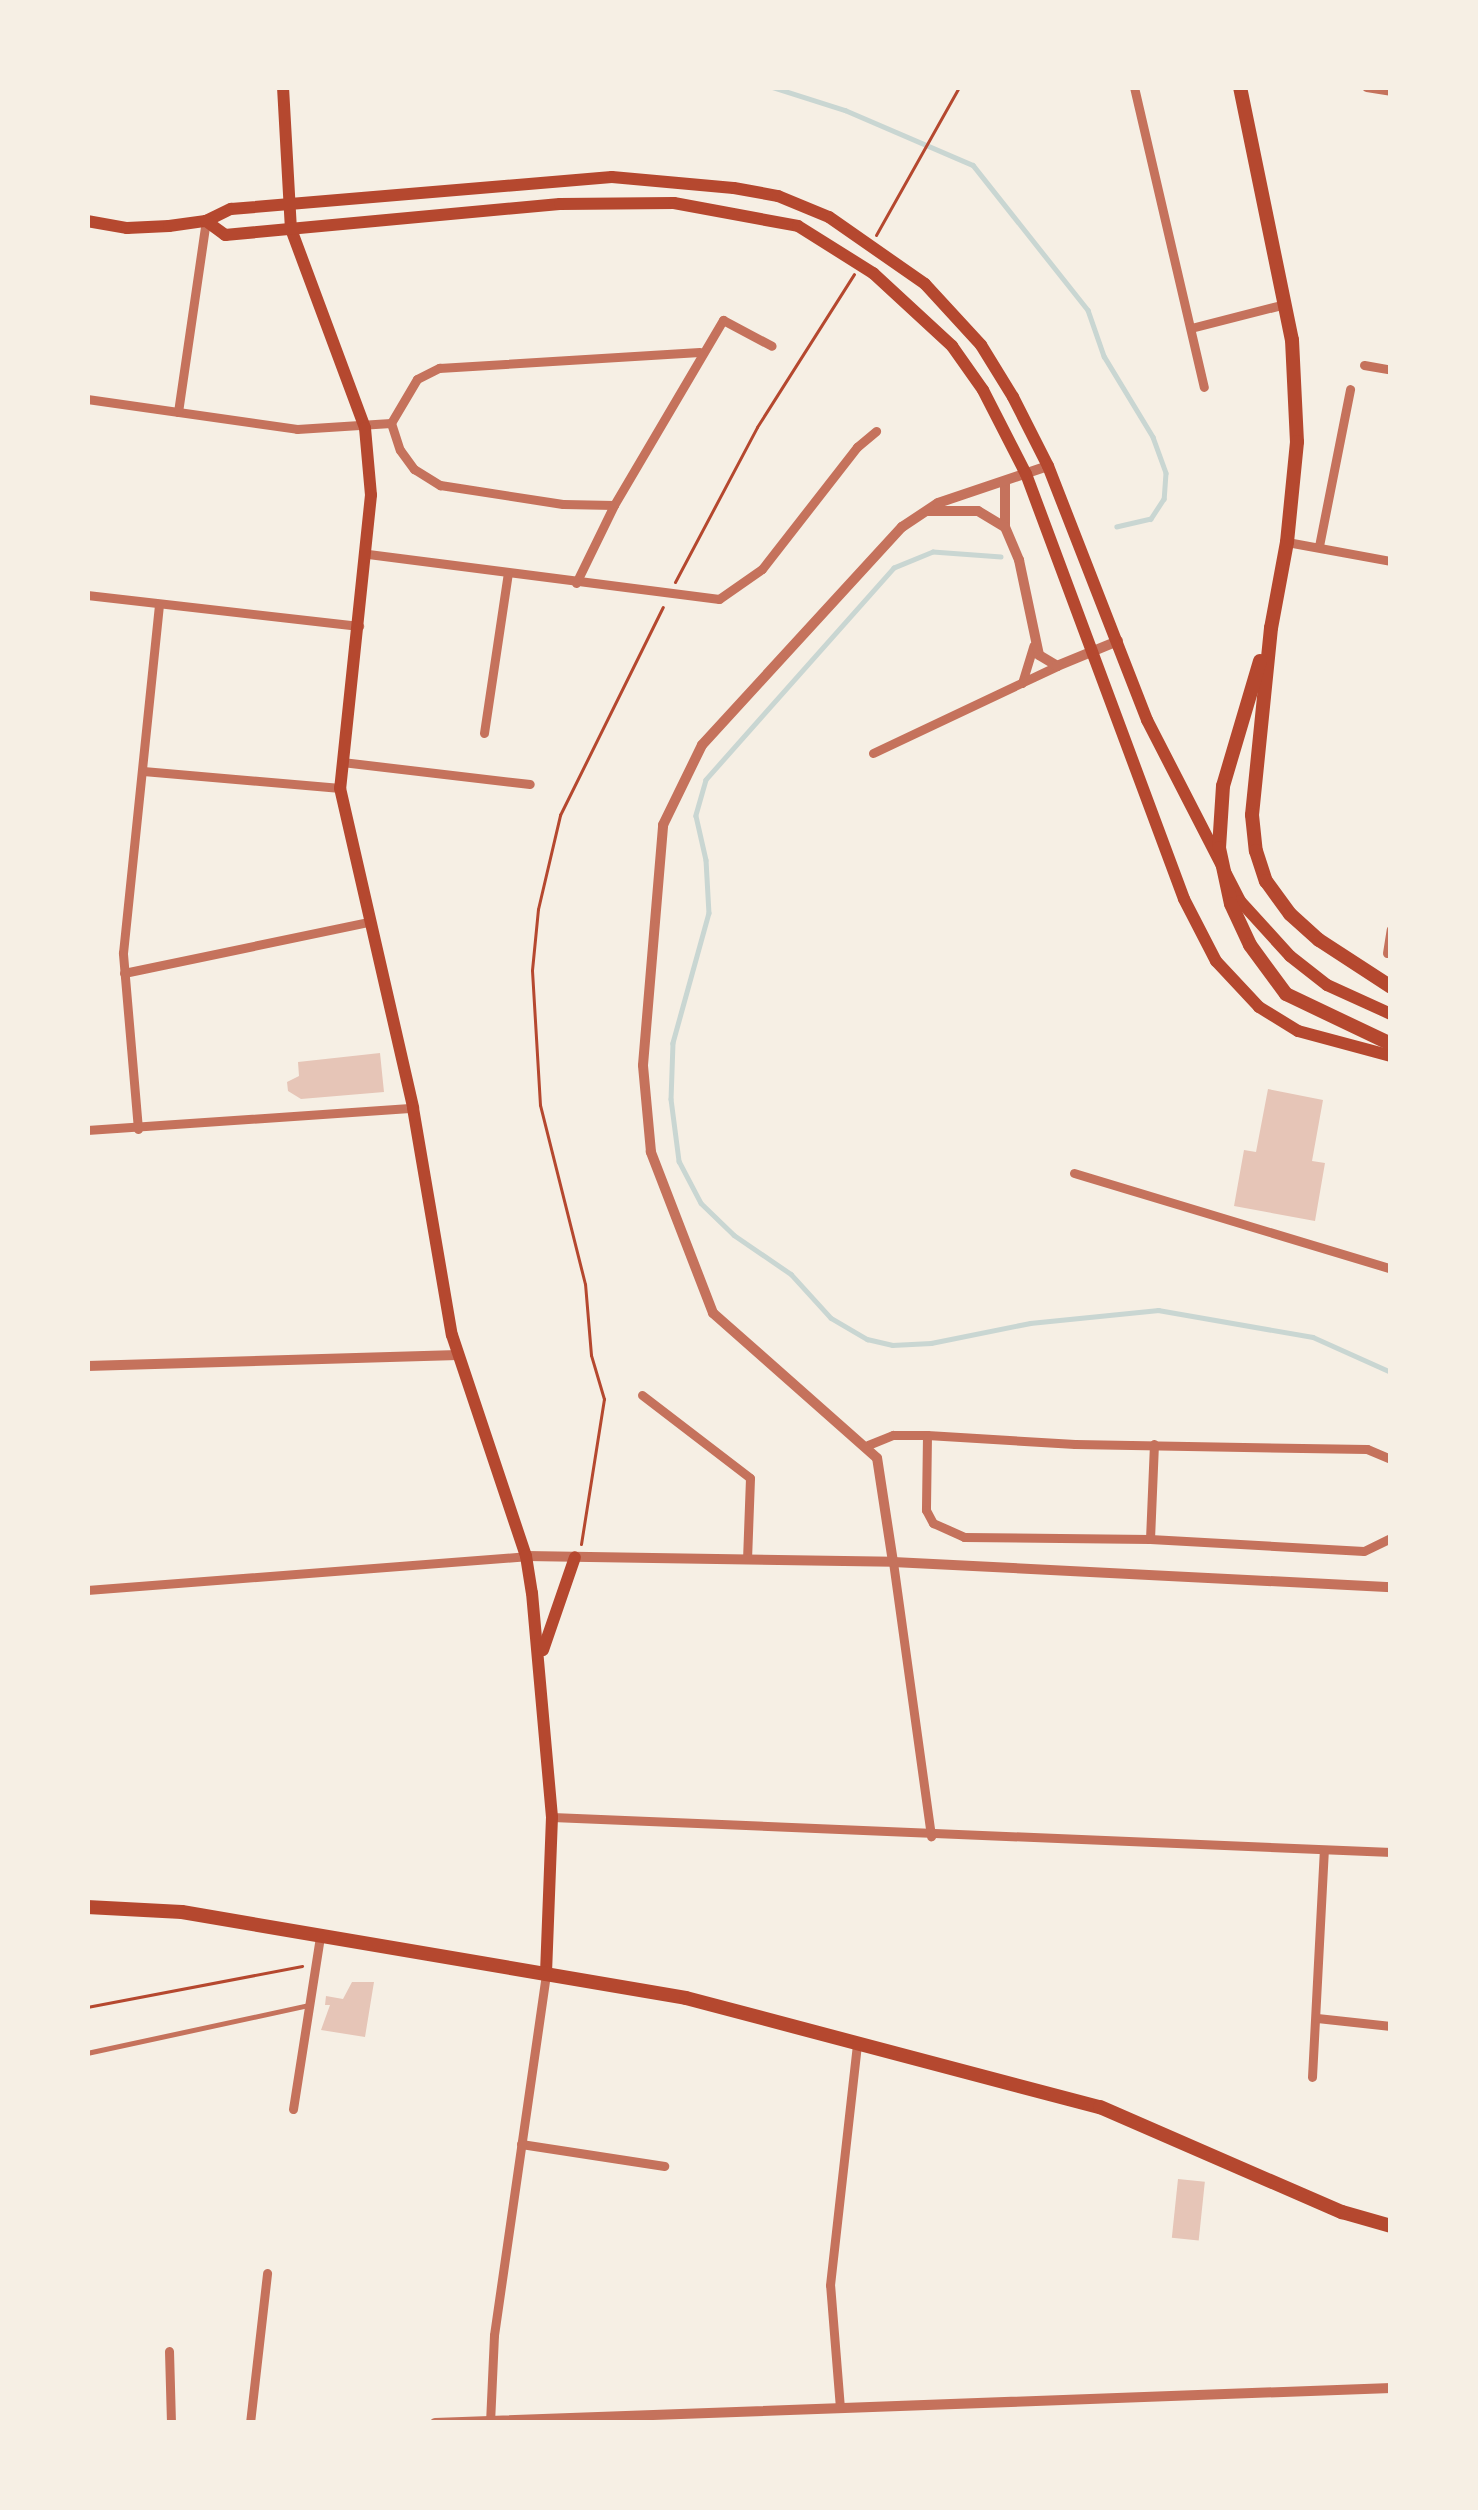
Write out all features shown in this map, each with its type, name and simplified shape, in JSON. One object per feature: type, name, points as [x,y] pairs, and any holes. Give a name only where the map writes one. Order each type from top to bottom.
[{"type":"main road","points":[[283,87],[291,229],[364,428],[371,495],[340,788],[413,1108],[458,1355],[526,1556],[541,1657],[552,1817],[546,1975]]},
{"type":"main road","points":[[1240,87],[1285,304],[1297,442],[1287,542],[1270,628],[1223,785],[1222,876],[1250,945],[1286,994],[1391,1044]]},
{"type":"main road","points":[[87,221],[128,228],[206,221],[231,209],[612,177],[734,188],[803,204],[886,254],[953,313],[981,345],[1048,466],[1148,720],[1204,839],[1255,921],[1327,985],[1391,1014]]},
{"type":"main road","points":[[206,221],[225,235],[601,201],[703,207],[798,226],[873,274],[952,346],[983,390],[1026,474],[1184,899],[1216,962],[1259,1007],[1298,1031],[1391,1056]]},
{"type":"main road","points":[[1270,628],[1252,815],[1261,866],[1291,914],[1318,940],[1391,987]]},
{"type":"main road","points":[[541,1657],[575,1557]]},
{"type":"main road","points":[[87,1907],[182,1912],[686,1998],[1100,2108],[1342,2212],[1391,2226]]},
{"type":"street","points":[[1134,87],[1204,387]]},
{"type":"street","points":[[1368,87],[1391,91]]},
{"type":"street","points":[[178,412],[206,221]]},
{"type":"street","points":[[1191,328],[1285,304]]},
{"type":"street","points":[[576,583],[614,505],[723,320],[772,346]]},
{"type":"street","points":[[614,505],[562,504],[440,485],[414,469],[400,450],[392,423],[417,379],[439,368],[700,352]]},
{"type":"street","points":[[1364,365],[1391,370]]},
{"type":"street","points":[[1319,547],[1350,389]]},
{"type":"street","points":[[87,399],[297,429],[392,423]]},
{"type":"street","points":[[368,554],[719,599],[762,569],[857,447],[876,431]]},
{"type":"street","points":[[931,1836],[884,1477],[868,1445],[727,1330],[713,1312],[651,1152],[643,1065],[663,825],[670,802],[702,745],[919,512],[1048,466]]},
{"type":"street","points":[[1005,482],[1005,527],[1019,560],[1033,646],[1022,682]]},
{"type":"street","points":[[919,512],[978,511],[1005,527]]},
{"type":"street","points":[[1287,542],[1391,561]]},
{"type":"street","points":[[484,733],[508,573]]},
{"type":"street","points":[[87,595],[359,626]]},
{"type":"street","points":[[138,1129],[124,973],[159,606]]},
{"type":"street","points":[[873,753],[1118,641]]},
{"type":"street","points":[[1033,646],[1057,666]]},
{"type":"street","points":[[342,763],[530,784]]},
{"type":"street","points":[[143,771],[340,788]]},
{"type":"street","points":[[124,973],[369,922]]},
{"type":"street","points":[[1387,953],[1391,929]]},
{"type":"street","points":[[87,1130],[413,1108]]},
{"type":"street","points":[[1074,1173],[1391,1269]]},
{"type":"street","points":[[87,1366],[458,1355]]},
{"type":"street","points":[[642,1395],[750,1478],[747,1559]]},
{"type":"street","points":[[868,1445],[893,1435],[928,1435],[1367,1449],[1391,1459]]},
{"type":"street","points":[[928,1435],[926,1510],[946,1533],[1364,1551],[1391,1538]]},
{"type":"street","points":[[1150,1539],[1154,1444]]},
{"type":"street","points":[[87,1590],[526,1556],[893,1562],[1391,1587]]},
{"type":"street","points":[[552,1817],[1391,1852]]},
{"type":"street","points":[[1312,2077],[1324,1850]]},
{"type":"street","points":[[293,2109],[320,1936]]},
{"type":"street","points":[[490,2422],[494,2335],[546,1975]]},
{"type":"street","points":[[1318,2018],[1391,2026]]},
{"type":"street","points":[[840,2408],[830,2285],[857,2044]]},
{"type":"street","points":[[521,2144],[664,2166]]},
{"type":"street","points":[[250,2423],[267,2273]]},
{"type":"street","points":[[169,2351],[171,2423]]},
{"type":"street","points":[[435,2423],[1391,2388]]},
{"type":"lane","points":[[87,2053],[309,2005]]},
{"type":"path","points":[[874,239],[959,87]]},
{"type":"path","points":[[575,1557],[604,1399],[591,1355],[585,1284],[540,1105],[532,970],[538,909],[560,815],[668,595],[758,427],[863,259]]},
{"type":"path","points":[[87,2007],[316,1964]]},
{"type":"building","points":[[380,1053],[384,1092],[301,1099],[288,1091],[287,1082],[299,1076],[298,1062]]},
{"type":"building","points":[[1268,1089],[1323,1100],[1312,1161],[1325,1163],[1315,1221],[1234,1206],[1244,1150],[1256,1152]]},
{"type":"building","points":[[352,1982],[374,1982],[365,2037],[321,2030],[330,2005],[325,2005],[326,1996],[343,1999]]},
{"type":"building","points":[[1178,2179],[1205,2182],[1199,2240],[1172,2238]]},
{"type":"waterway","points":[[772,87],[845,110],[973,165],[1088,310],[1104,356],[1153,437],[1166,473],[1164,499],[1151,519],[1117,527]]},
{"type":"waterway","points":[[1001,557],[933,552],[894,568],[706,780],[696,816],[706,860],[709,913],[673,1043],[671,1099],[679,1161],[701,1203],[734,1235],[791,1274],[831,1318],[867,1339],[892,1345],[931,1343],[1030,1323],[1158,1310],[1313,1337],[1391,1372]]}]
